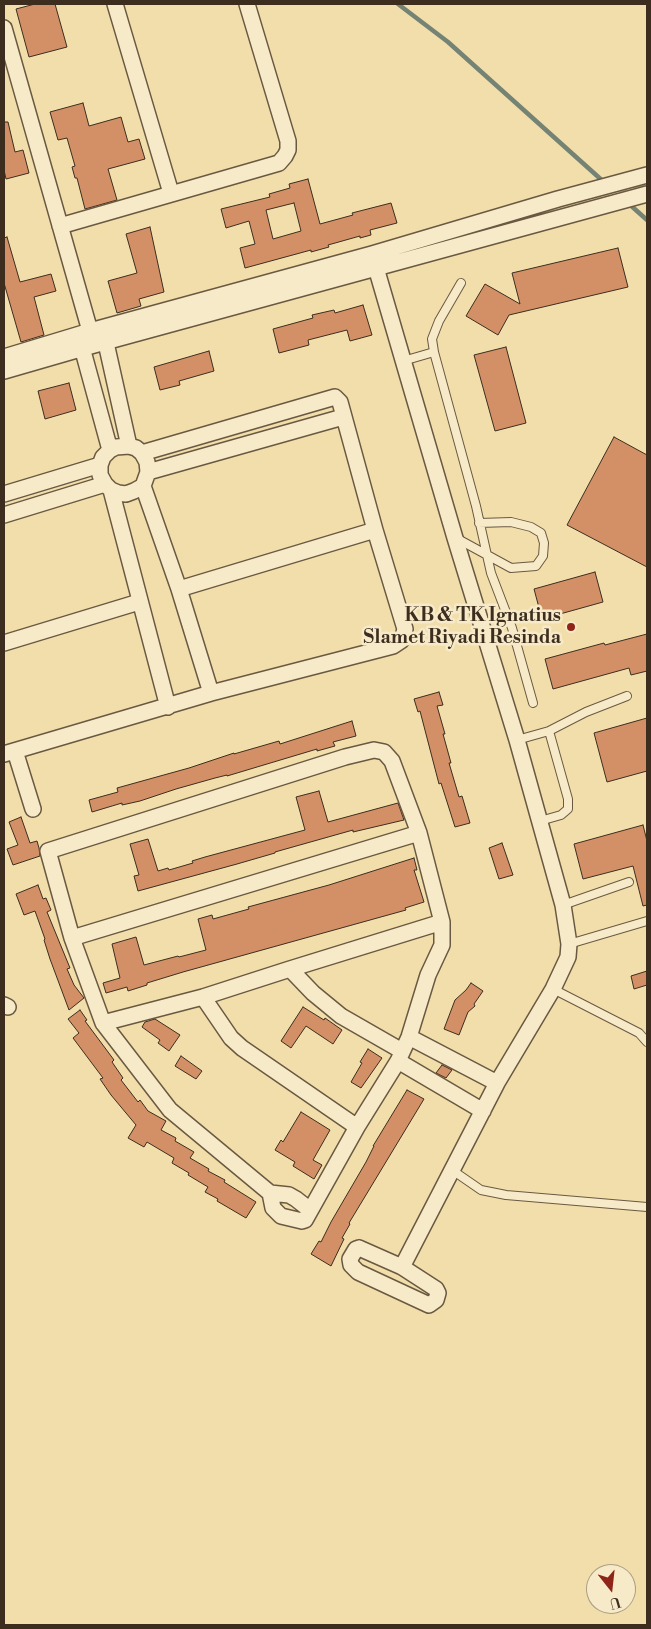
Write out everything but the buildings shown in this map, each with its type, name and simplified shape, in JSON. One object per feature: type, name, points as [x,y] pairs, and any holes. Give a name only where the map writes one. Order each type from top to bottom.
[{"type":"street","points":[[116,4],[171,193]]},
{"type":"street","points":[[60,226],[279,162],[286,156],[288,141],[247,4]]},
{"type":"street","points":[[4,28],[92,337],[129,446]]},
{"type":"street","points":[[374,261],[558,198],[644,176]]},
{"type":"street","points":[[4,357],[92,337],[374,261],[564,216],[647,194]]},
{"type":"street","points":[[374,261],[455,538],[517,740],[563,904],[569,944],[568,957],[553,989],[497,1083],[402,1267]]},
{"type":"street","points":[[4,371],[92,337]]},
{"type":"street","points":[[92,337],[110,450]]},
{"type":"street","points":[[33,809],[9,753],[211,693],[392,646],[402,640],[405,629],[375,530],[340,402],[335,397],[142,453]]},
{"type":"street","points":[[4,515],[108,487],[118,493],[126,494],[134,491],[145,479],[343,416]]},
{"type":"street","points":[[168,707],[108,487],[100,475],[100,465],[103,457],[110,450],[122,445],[136,448],[142,453],[147,462],[145,479],[211,693]]},
{"type":"street","points":[[4,494],[100,465]]},
{"type":"street","points":[[179,589],[375,530]]},
{"type":"street","points":[[4,643],[139,602]]},
{"type":"street","points":[[270,1193],[273,1208],[281,1216],[303,1221],[310,1210],[357,1127],[400,1056],[409,1037],[428,975],[442,945],[442,922],[419,833],[392,761],[384,752],[374,750],[345,757],[48,851],[72,938],[103,1023],[170,1110],[270,1193],[289,1195],[296,1198],[310,1210]]},
{"type":"street","points":[[72,938],[419,833]]},
{"type":"street","points":[[103,1023],[203,997],[442,922]]},
{"type":"street","points":[[290,969],[313,993],[341,1016],[483,1110]]},
{"type":"street","points":[[203,997],[231,1038],[242,1048],[357,1127]]},
{"type":"street","points":[[409,1037],[497,1083]]},
{"type":"street","points":[[359,1248],[402,1267],[436,1289],[438,1293],[432,1304],[424,1304],[358,1272],[351,1265],[350,1259],[356,1249],[359,1248]]},
{"type":"lane","points":[[461,284],[439,321],[432,339],[434,352],[486,556],[512,628],[533,703]]},
{"type":"lane","points":[[403,360],[434,352]]},
{"type":"lane","points":[[455,538],[511,568],[536,566],[543,556],[544,544],[541,533],[530,527],[511,522],[479,523]]},
{"type":"lane","points":[[517,740],[549,731],[586,712],[627,696]]},
{"type":"lane","points":[[540,821],[561,815],[568,809],[568,799],[549,731]]},
{"type":"lane","points":[[563,904],[629,882]]},
{"type":"lane","points":[[569,944],[647,921]]},
{"type":"lane","points":[[553,989],[639,1034],[647,1041]]},
{"type":"lane","points":[[452,1170],[481,1190],[506,1195],[647,1207]]},
{"type":"waterway","points":[[398,4],[448,42],[605,183]]},
{"type":"waterway","points":[[628,203],[647,220]]},
{"type":"place","name":"KB & TK Ignatius Slamet Riyadi Resinda","points":[[571,627]]}]
